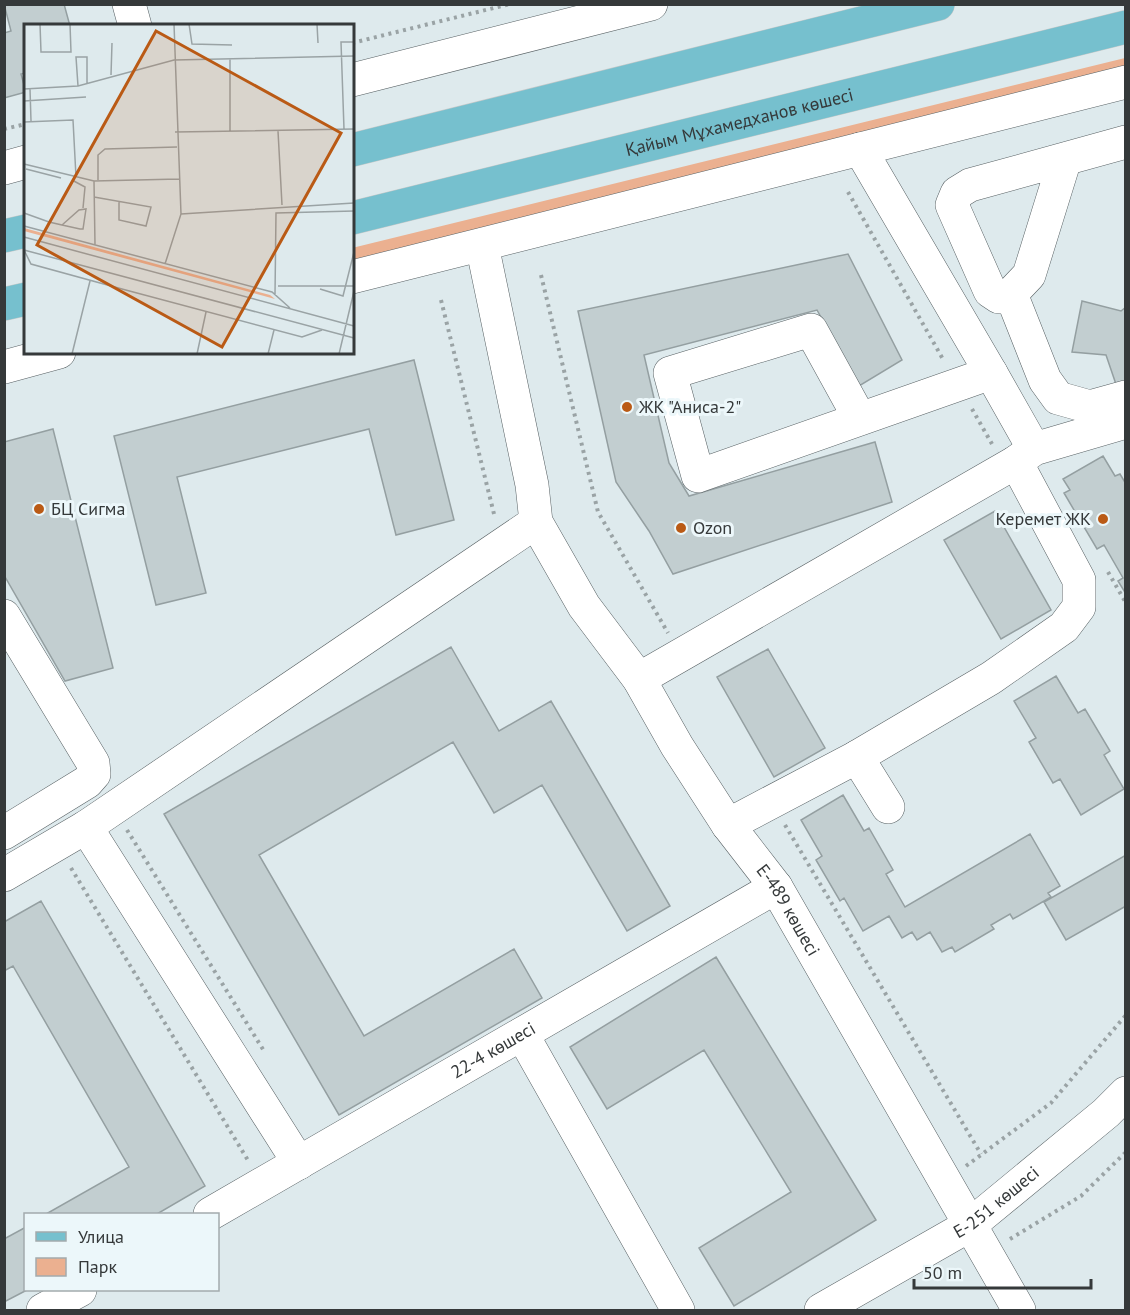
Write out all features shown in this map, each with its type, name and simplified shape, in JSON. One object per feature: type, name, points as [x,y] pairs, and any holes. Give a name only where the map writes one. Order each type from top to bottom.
[{"type":"main road","points":[[354,150],[938,4]]},
{"type":"main road","name":"Қайым Мұхамедханов көшесі","points":[[354,218],[1125,27]]},
{"type":"main road","points":[[4,236],[24,231]]},
{"type":"main road","points":[[4,304],[24,299]]},
{"type":"street","points":[[129,4],[134,24]]},
{"type":"street","points":[[354,79],[651,4]]},
{"type":"street","points":[[354,277],[1125,82]]},
{"type":"street","points":[[1065,159],[1029,274],[1011,294],[999,297],[990,291],[952,205],[957,193],[970,185],[1125,142]]},
{"type":"street","points":[[729,825],[857,757],[991,678],[1064,627],[1078,607],[1079,580],[1019,460],[991,373],[860,150]]},
{"type":"street","points":[[4,168],[24,163]]},
{"type":"street","points":[[4,875],[114,809],[536,522],[532,485],[482,245]]},
{"type":"street","points":[[1011,294],[1045,380],[1058,398],[1090,407],[1125,397]]},
{"type":"street","points":[[860,419],[811,330],[670,373],[698,476],[991,373]]},
{"type":"street","points":[[4,367],[52,354]]},
{"type":"street","points":[[639,679],[1019,460],[1125,422]]},
{"type":"street","name":"Е-489 көшесі","points":[[536,522],[584,606],[639,679],[677,746],[729,825],[776,887],[1019,1311]]},
{"type":"street","points":[[4,616],[93,763],[94,774],[114,809]]},
{"type":"street","points":[[857,757],[888,807]]},
{"type":"street","points":[[4,833],[87,782],[94,774]]},
{"type":"street","points":[[86,827],[299,1163]]},
{"type":"street","name":"22-4 көшесі","points":[[213,1213],[776,887]]},
{"type":"street","points":[[522,1034],[678,1311]]},
{"type":"street","name":"Е-251 көшесі","points":[[821,1311],[970,1225],[1106,1113],[1125,1093]]},
{"type":"street","points":[[43,1311],[78,1291]]},
{"type":"path","points":[[354,43],[510,4]]},
{"type":"path","points":[[4,129],[24,124]]},
{"type":"path","points":[[848,192],[957,385],[1019,460]]},
{"type":"path","points":[[541,275],[598,512],[681,655]]},
{"type":"path","points":[[441,300],[502,545]]},
{"type":"path","points":[[771,802],[981,1154]]},
{"type":"path","points":[[114,809],[270,1059]]},
{"type":"path","points":[[57,844],[262,1184]]},
{"type":"path","points":[[945,1182],[1052,1102],[1125,1015]]},
{"type":"path","points":[[986,1254],[1081,1196],[1125,1152]]},
{"type":"green space","points":[[1125,58],[1125,73],[354,264],[354,248]]},
{"type":"building","points":[[4,4],[64,4],[69,24],[24,24],[24,73],[21,74],[24,93],[4,98],[4,33],[11,31]]},
{"type":"building","name":"ЖК \"Аниса-2\"","points":[[848,254],[902,360],[859,386],[817,310],[644,355],[669,463],[689,496],[875,442],[892,502],[673,574],[649,531],[616,482],[578,311]]},
{"type":"building","points":[[1082,301],[1121,311],[1126,307],[1126,391],[1119,393],[1106,355],[1072,352]]},
{"type":"building","points":[[414,360],[454,520],[396,535],[369,429],[177,477],[206,593],[156,605],[114,436]]},
{"type":"building","name":"БЦ Сигма","points":[[53,429],[113,668],[65,681],[4,575],[4,442]]},
{"type":"building","name":"Керемет ЖК","points":[[1103,456],[1115,476],[1120,474],[1126,484],[1126,594],[1118,581],[1123,578],[1104,545],[1097,549],[1064,493],[1070,490],[1063,479]]},
{"type":"building","points":[[995,511],[1051,610],[1001,639],[944,540]]},
{"type":"building","points":[[451,647],[499,731],[551,701],[670,906],[627,931],[542,785],[494,813],[453,742],[259,855],[364,1036],[514,949],[542,998],[339,1115],[164,814]]},
{"type":"building","points":[[768,649],[825,748],[774,777],[717,677]]},
{"type":"building","points":[[1056,676],[1078,713],[1085,709],[1110,751],[1104,755],[1124,789],[1081,815],[1060,779],[1053,783],[1029,742],[1036,738],[1014,701]]},
{"type":"building","points":[[843,795],[864,831],[869,828],[893,870],[886,874],[905,907],[1030,834],[1060,886],[1048,893],[1051,897],[1013,919],[1010,914],[991,925],[994,929],[955,952],[952,947],[942,952],[930,932],[917,940],[912,932],[902,938],[889,916],[863,931],[844,898],[840,901],[816,860],[822,856],[801,820]]},
{"type":"building","points":[[1126,855],[1126,906],[1066,940],[1044,902]]},
{"type":"building","points":[[41,901],[205,1186],[159,1213],[48,1213],[129,1167],[13,966],[4,971],[4,922]]},
{"type":"building","points":[[716,957],[876,1220],[734,1306],[699,1248],[791,1192],[704,1050],[607,1109],[570,1047]]},
{"type":"building","points":[[24,1228],[25,1291],[4,1302],[4,1239]]},
{"type":"place","name":"ЖК \"Аниса-2\"","points":[[627,407]]},
{"type":"place","name":"БЦ Сигма","points":[[39,509]]},
{"type":"place","name":"Керемет ЖК","points":[[1103,519]]},
{"type":"place","name":"Ozon","points":[[681,528]]}]
